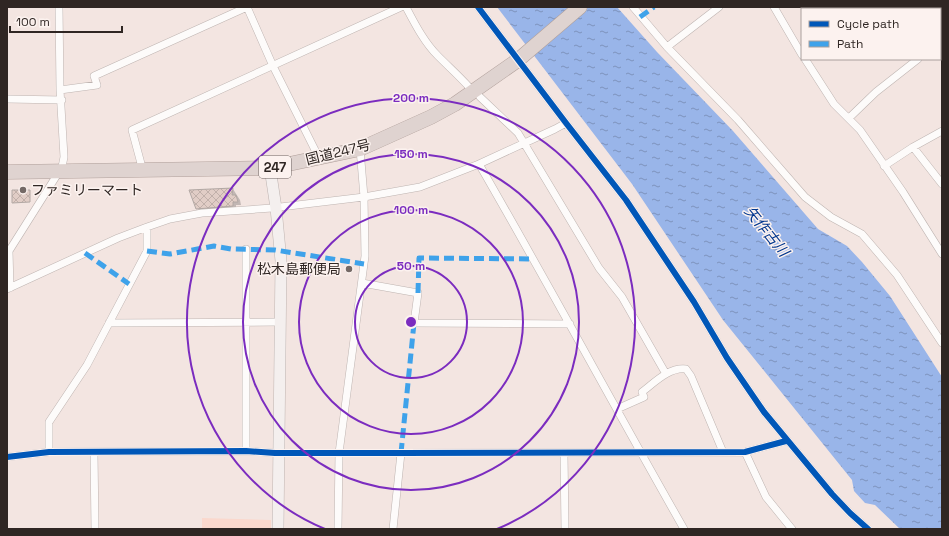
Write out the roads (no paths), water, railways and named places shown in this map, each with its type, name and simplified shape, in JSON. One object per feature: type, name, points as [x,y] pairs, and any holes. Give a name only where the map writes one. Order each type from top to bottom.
[{"type":"highway","name":"国道247号","points":[[7,172],[270,168],[360,149],[402,131],[455,104],[518,60],[580,7]]},
{"type":"street","points":[[59,7],[60,90],[62,100],[64,158],[62,167],[9,251],[9,289],[111,241],[170,219],[202,213],[276,208],[364,197],[420,188],[525,144],[566,123]]},
{"type":"street","points":[[60,90],[97,84],[94,76],[247,7],[273,66],[319,158]]},
{"type":"street","points":[[143,170],[132,130],[401,7]]},
{"type":"street","points":[[406,7],[423,37],[434,51],[469,87]]},
{"type":"street","points":[[478,7],[626,200],[694,302],[727,358],[764,412],[786,441],[832,494],[868,529]]},
{"type":"street","points":[[633,7],[667,47],[722,103],[804,197],[831,217],[862,234],[897,275],[942,343]]},
{"type":"street","points":[[667,47],[719,7]]},
{"type":"street","points":[[774,7],[801,53]]},
{"type":"street","points":[[806,60],[834,104],[860,130],[903,192],[942,254]]},
{"type":"street","points":[[849,118],[876,92],[917,60]]},
{"type":"street","points":[[480,97],[518,133],[599,268],[622,297],[666,374]]},
{"type":"street","points":[[7,99],[62,100]]},
{"type":"street","points":[[884,166],[913,147],[942,131]]},
{"type":"street","points":[[913,147],[942,184]]},
{"type":"street","points":[[338,529],[339,453],[365,256],[364,197],[360,149]]},
{"type":"street","points":[[479,164],[684,529]]},
{"type":"street","points":[[270,168],[276,208],[280,256],[278,529]]},
{"type":"street","points":[[49,452],[49,422],[87,365],[147,251],[147,227]]},
{"type":"street","points":[[246,249],[246,451]]},
{"type":"street","points":[[362,283],[418,294],[414,323],[570,324]]},
{"type":"street","points":[[109,323],[280,322]]},
{"type":"street","points":[[617,409],[644,397],[642,392],[666,374],[679,368],[686,369],[691,376],[723,452]]},
{"type":"street","points":[[7,457],[49,452],[745,452],[786,441]]},
{"type":"street","points":[[94,452],[94,529]]},
{"type":"street","points":[[745,452],[766,497],[792,529]]},
{"type":"street","points":[[393,529],[401,453]]},
{"type":"street","points":[[564,453],[565,529]]},
{"type":"water","name":"矢作古川","points":[[497,7],[617,7],[657,52],[733,131],[818,229],[847,246],[862,262],[890,296],[942,377],[942,529],[900,529],[875,505],[865,503],[854,491],[852,480],[723,320],[632,184]]},
{"type":"place","name":"ファミリーマート","points":[[23,190]]},
{"type":"place","name":"松木島郵便局","points":[[349,269]]}]
